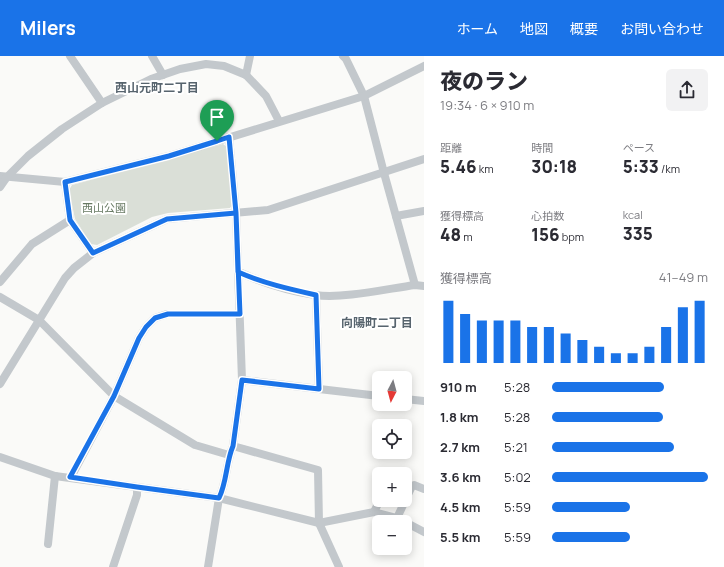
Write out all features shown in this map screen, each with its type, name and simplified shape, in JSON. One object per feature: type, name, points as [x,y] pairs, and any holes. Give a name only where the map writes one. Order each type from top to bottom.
[{"type":"street","points":[[70,56],[102,103]]},
{"type":"street","points":[[152,56],[163,75]]},
{"type":"street","points":[[246,75],[250,56]]},
{"type":"street","points":[[238,272],[282,287],[316,295],[338,295],[420,286],[396,216],[364,96],[346,59],[343,56]]},
{"type":"street","points":[[0,187],[4,176],[62,129],[102,103],[151,79],[180,69],[206,64],[224,66],[246,75],[266,96],[279,121]]},
{"type":"street","points":[[4,176],[65,182],[169,156],[364,96],[424,66]]},
{"type":"street","points":[[208,567],[219,498],[222,492],[229,455],[233,446],[242,380],[236,213],[229,137]]},
{"type":"street","points":[[0,384],[65,278],[74,268],[93,253],[167,219],[268,210],[424,159]]},
{"type":"street","points":[[65,182],[70,220],[93,253]]},
{"type":"street","points":[[396,216],[424,210]]},
{"type":"street","points":[[0,282],[32,244],[70,220]]},
{"type":"street","points":[[316,295],[319,389]]},
{"type":"street","points":[[0,298],[39,320],[114,396],[195,445],[229,455]]},
{"type":"street","points":[[70,477],[114,396],[139,338],[146,327],[155,318],[168,314],[240,314]]},
{"type":"street","points":[[242,380],[372,395]]},
{"type":"street","points":[[412,400],[424,401]]},
{"type":"street","points":[[233,446],[318,470],[319,523],[339,567]]},
{"type":"street","points":[[0,457],[55,476],[219,498],[319,523],[374,512],[386,515]]},
{"type":"street","points":[[48,544],[55,476]]},
{"type":"street","points":[[398,515],[412,486],[414,485],[424,488]]},
{"type":"street","points":[[113,567],[136,495],[137,487]]},
{"type":"street","points":[[374,512],[376,507]]},
{"type":"street","points":[[412,526],[424,532]]},
{"type":"green space","name":"西山公園","points":[[223,144],[227,147],[232,205],[230,208],[168,213],[152,217],[97,245],[91,244],[75,219],[69,190],[72,185]]},
{"type":"district","name":"西山元町二丁目","points":[[157,88]]},
{"type":"district","name":"向陽町二丁目","points":[[377,323]]},
{"type":"route","points":[[217,141],[169,156],[65,182],[70,220],[93,253],[167,219],[236,213],[238,272],[240,314],[168,314],[161,315],[150,322],[139,338],[114,396],[70,477],[219,498],[222,492],[229,455],[233,446],[242,380],[319,389],[316,295],[282,287],[238,272],[236,213],[229,137],[217,141]]}]
